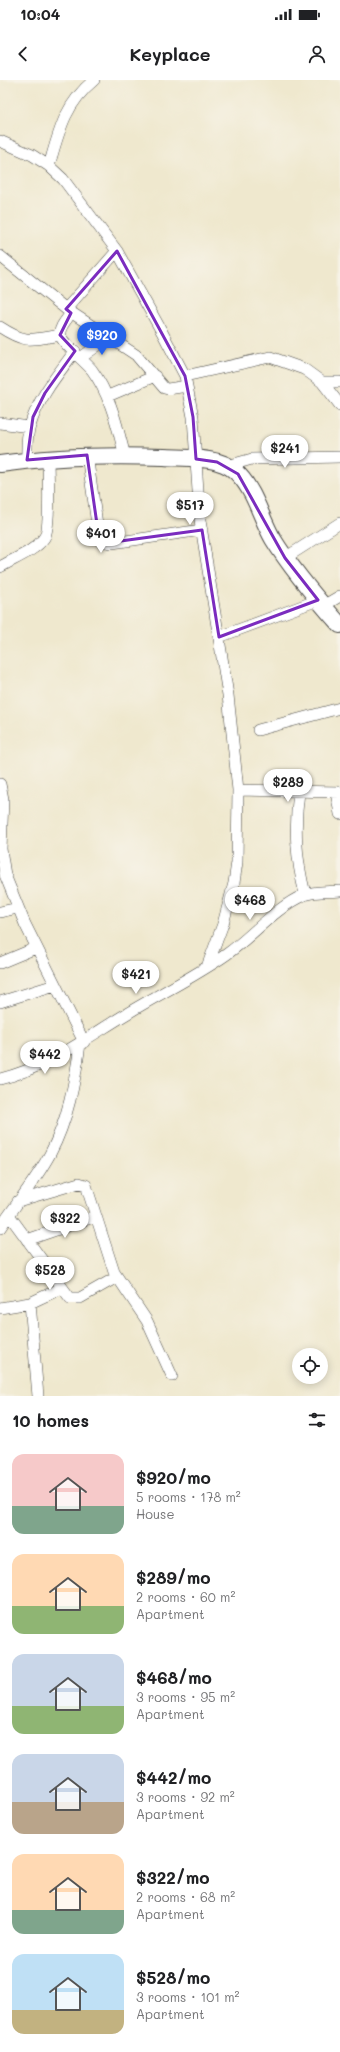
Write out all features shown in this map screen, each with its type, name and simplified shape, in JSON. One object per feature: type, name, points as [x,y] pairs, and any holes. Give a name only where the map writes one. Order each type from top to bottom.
[{"type":"street","points":[[49,166],[67,111],[76,97],[94,80]]},
{"type":"street","points":[[0,141],[32,155],[49,166],[63,179],[116,252],[162,332],[186,381],[193,418],[197,493],[233,733],[238,790],[237,862],[234,883],[223,924],[207,967]]},
{"type":"street","points":[[116,252],[69,311],[61,328],[60,335],[63,341],[78,354],[92,370],[108,396],[125,456]]},
{"type":"street","points":[[0,256],[69,311],[142,360],[166,388],[270,357],[297,365],[322,382],[340,405]]},
{"type":"street","points":[[0,327],[15,337],[24,340],[60,335]]},
{"type":"street","points":[[27,460],[29,427],[45,393],[78,354],[109,337]]},
{"type":"street","points":[[108,396],[155,376]]},
{"type":"street","points":[[322,382],[340,382]]},
{"type":"street","points":[[0,423],[29,427]]},
{"type":"street","points":[[87,455],[99,538],[102,541],[112,543],[202,530]]},
{"type":"street","points":[[0,464],[27,460],[87,455],[196,459],[217,462],[227,466],[238,474],[246,485],[262,518],[285,558],[320,603],[340,625]]},
{"type":"street","points":[[227,466],[252,459],[340,457]]},
{"type":"street","points":[[0,567],[40,543],[46,537],[48,524],[48,458]]},
{"type":"street","points":[[285,558],[340,523]]},
{"type":"street","points":[[219,637],[340,596]]},
{"type":"street","points":[[258,730],[340,708]]},
{"type":"street","points":[[0,784],[3,799],[1,812],[0,849],[5,875],[36,948],[82,1043],[75,1080],[65,1118],[49,1154],[0,1228]]},
{"type":"street","points":[[238,790],[338,792],[340,814]]},
{"type":"street","points":[[299,792],[295,835],[298,867],[305,894]]},
{"type":"street","points":[[0,1079],[27,1071],[82,1043],[127,1013],[228,954],[289,904],[305,894],[340,891]]},
{"type":"street","points":[[0,912],[18,908]]},
{"type":"street","points":[[0,963],[36,948]]},
{"type":"street","points":[[0,1002],[54,985]]},
{"type":"street","points":[[18,1201],[81,1183],[86,1185],[109,1260],[117,1277],[147,1321],[172,1376]]},
{"type":"street","points":[[9,1215],[70,1298],[80,1298],[117,1277]]},
{"type":"street","points":[[27,1240],[96,1216]]},
{"type":"street","points":[[0,1308],[30,1302],[62,1288]]},
{"type":"street","points":[[30,1302],[38,1396]]},
{"type":"highlighted area","points":[[117,251],[185,376],[193,417],[196,459],[217,462],[238,474],[285,558],[318,600],[219,637],[202,530],[106,543],[99,538],[87,455],[27,460],[33,417],[45,393],[75,351],[60,335],[71,313],[66,309]]}]
